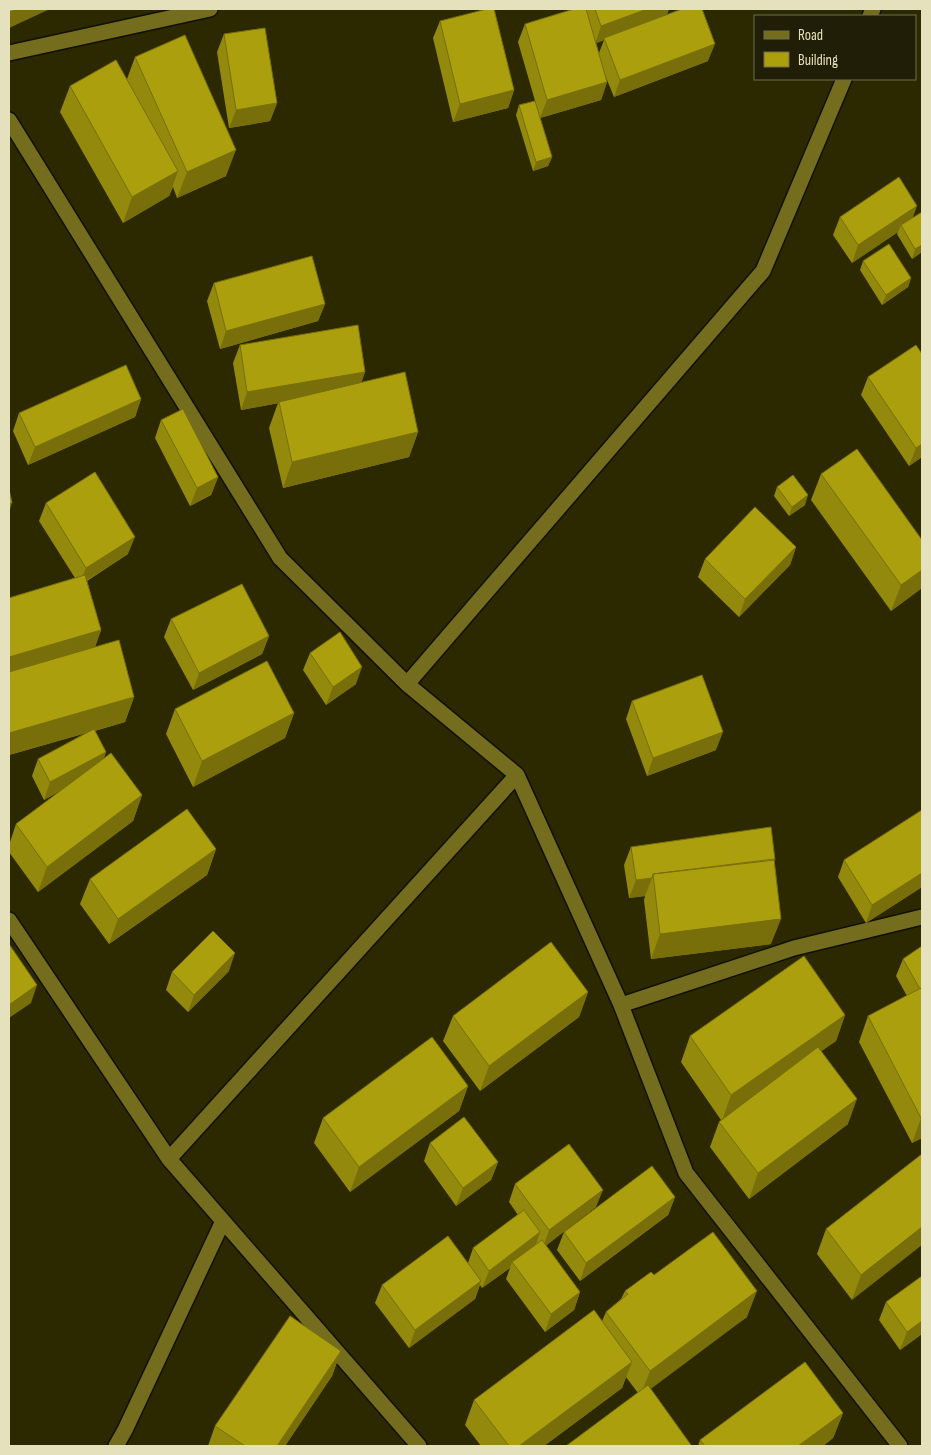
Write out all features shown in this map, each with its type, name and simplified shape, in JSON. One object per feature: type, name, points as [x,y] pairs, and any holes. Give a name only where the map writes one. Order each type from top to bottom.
[{"type":"street","points":[[9,53],[210,9]]},
{"type":"street","points":[[407,684],[763,271],[844,80]]},
{"type":"street","points":[[9,120],[280,558],[407,684],[517,775],[621,1006],[686,1173],[900,1446]]},
{"type":"street","points":[[169,1159],[517,775]]},
{"type":"street","points":[[621,1006],[794,948],[922,917]]},
{"type":"street","points":[[9,920],[169,1159],[419,1446]]},
{"type":"street","points":[[116,1446],[223,1221]]},
{"type":"building","points":[[487,9],[494,9],[514,90],[460,104],[440,21]]},
{"type":"building","points":[[574,9],[586,9],[607,82],[547,100],[525,24]]},
{"type":"building","points":[[595,9],[647,9],[601,26]]},
{"type":"building","points":[[682,9],[702,9],[715,44],[620,80],[604,38]]},
{"type":"building","points":[[265,28],[277,103],[236,110],[224,34]]},
{"type":"building","points":[[185,35],[236,150],[187,172],[135,57]]},
{"type":"building","points":[[116,60],[178,171],[132,197],[70,86]]},
{"type":"building","points":[[535,101],[552,157],[536,162],[519,105]]},
{"type":"building","points":[[899,177],[917,206],[858,245],[840,217]]},
{"type":"building","points":[[922,212],[922,245],[915,249],[901,225]]},
{"type":"building","points":[[889,244],[911,278],[886,295],[863,261]]},
{"type":"building","points":[[312,256],[325,304],[226,331],[214,283]]},
{"type":"building","points":[[358,325],[365,372],[247,392],[240,345]]},
{"type":"building","points":[[916,345],[922,354],[922,444],[916,448],[868,377]]},
{"type":"building","points":[[126,365],[141,399],[35,447],[19,413]]},
{"type":"building","points":[[405,372],[418,432],[292,462],[279,402]]},
{"type":"building","points":[[183,409],[218,477],[197,488],[161,420]]},
{"type":"building","points":[[857,449],[922,540],[922,570],[901,585],[821,474]]},
{"type":"building","points":[[95,472],[135,537],[86,568],[46,503]]},
{"type":"building","points":[[793,475],[808,495],[792,507],[777,487]]},
{"type":"building","points":[[9,489],[12,503],[9,504]]},
{"type":"building","points":[[755,507],[796,547],[745,599],[705,559]]},
{"type":"building","points":[[85,575],[101,630],[9,657],[9,598]]},
{"type":"building","points":[[242,584],[269,636],[199,673],[171,619]]},
{"type":"building","points":[[340,632],[362,667],[333,687],[310,653]]},
{"type":"building","points":[[119,640],[134,697],[9,733],[9,672]]},
{"type":"building","points":[[267,661],[294,713],[202,761],[175,709]]},
{"type":"building","points":[[702,675],[723,732],[653,758],[632,701]]},
{"type":"building","points":[[94,729],[106,752],[50,782],[38,759]]},
{"type":"building","points":[[111,753],[142,795],[47,867],[16,824]]},
{"type":"building","points":[[187,809],[216,849],[118,919],[90,879]]},
{"type":"building","points":[[922,810],[922,873],[872,905],[844,860]]},
{"type":"building","points":[[771,827],[775,860],[653,874],[652,878],[636,880],[631,847]]},
{"type":"building","points":[[774,859],[781,919],[660,934],[653,874]]},
{"type":"building","points":[[213,931],[235,953],[194,995],[172,972]]},
{"type":"building","points":[[551,942],[588,992],[489,1066],[453,1016]]},
{"type":"building","points":[[9,944],[37,985],[9,1005]]},
{"type":"building","points":[[922,946],[922,990],[903,959]]},
{"type":"building","points":[[804,956],[845,1015],[731,1095],[690,1036]]},
{"type":"building","points":[[921,988],[922,1117],[921,1118],[868,1016]]},
{"type":"building","points":[[432,1037],[468,1086],[359,1167],[323,1118]]},
{"type":"building","points":[[818,1047],[857,1099],[758,1173],[719,1122]]},
{"type":"building","points":[[464,1117],[498,1162],[463,1188],[430,1143]]},
{"type":"building","points":[[569,1144],[603,1190],[549,1230],[515,1184]]},
{"type":"building","points":[[922,1154],[922,1227],[861,1275],[826,1229]]},
{"type":"building","points":[[652,1166],[675,1197],[586,1263],[564,1232]]},
{"type":"building","points":[[524,1210],[540,1232],[489,1271],[473,1248]]},
{"type":"building","points":[[713,1232],[757,1291],[650,1371],[606,1312],[628,1294],[625,1291],[651,1272],[654,1275]]},
{"type":"building","points":[[448,1236],[481,1281],[415,1330],[382,1285]]},
{"type":"building","points":[[542,1240],[580,1292],[551,1314],[512,1262]]},
{"type":"building","points":[[922,1276],[922,1321],[907,1332],[886,1302]]},
{"type":"building","points":[[594,1310],[632,1362],[519,1446],[509,1446],[474,1400]]},
{"type":"building","points":[[290,1316],[341,1351],[277,1446],[245,1446],[215,1426]]},
{"type":"building","points":[[805,1362],[843,1413],[798,1446],[705,1446],[700,1440]]},
{"type":"building","points":[[648,1385],[691,1445],[566,1446]]}]
